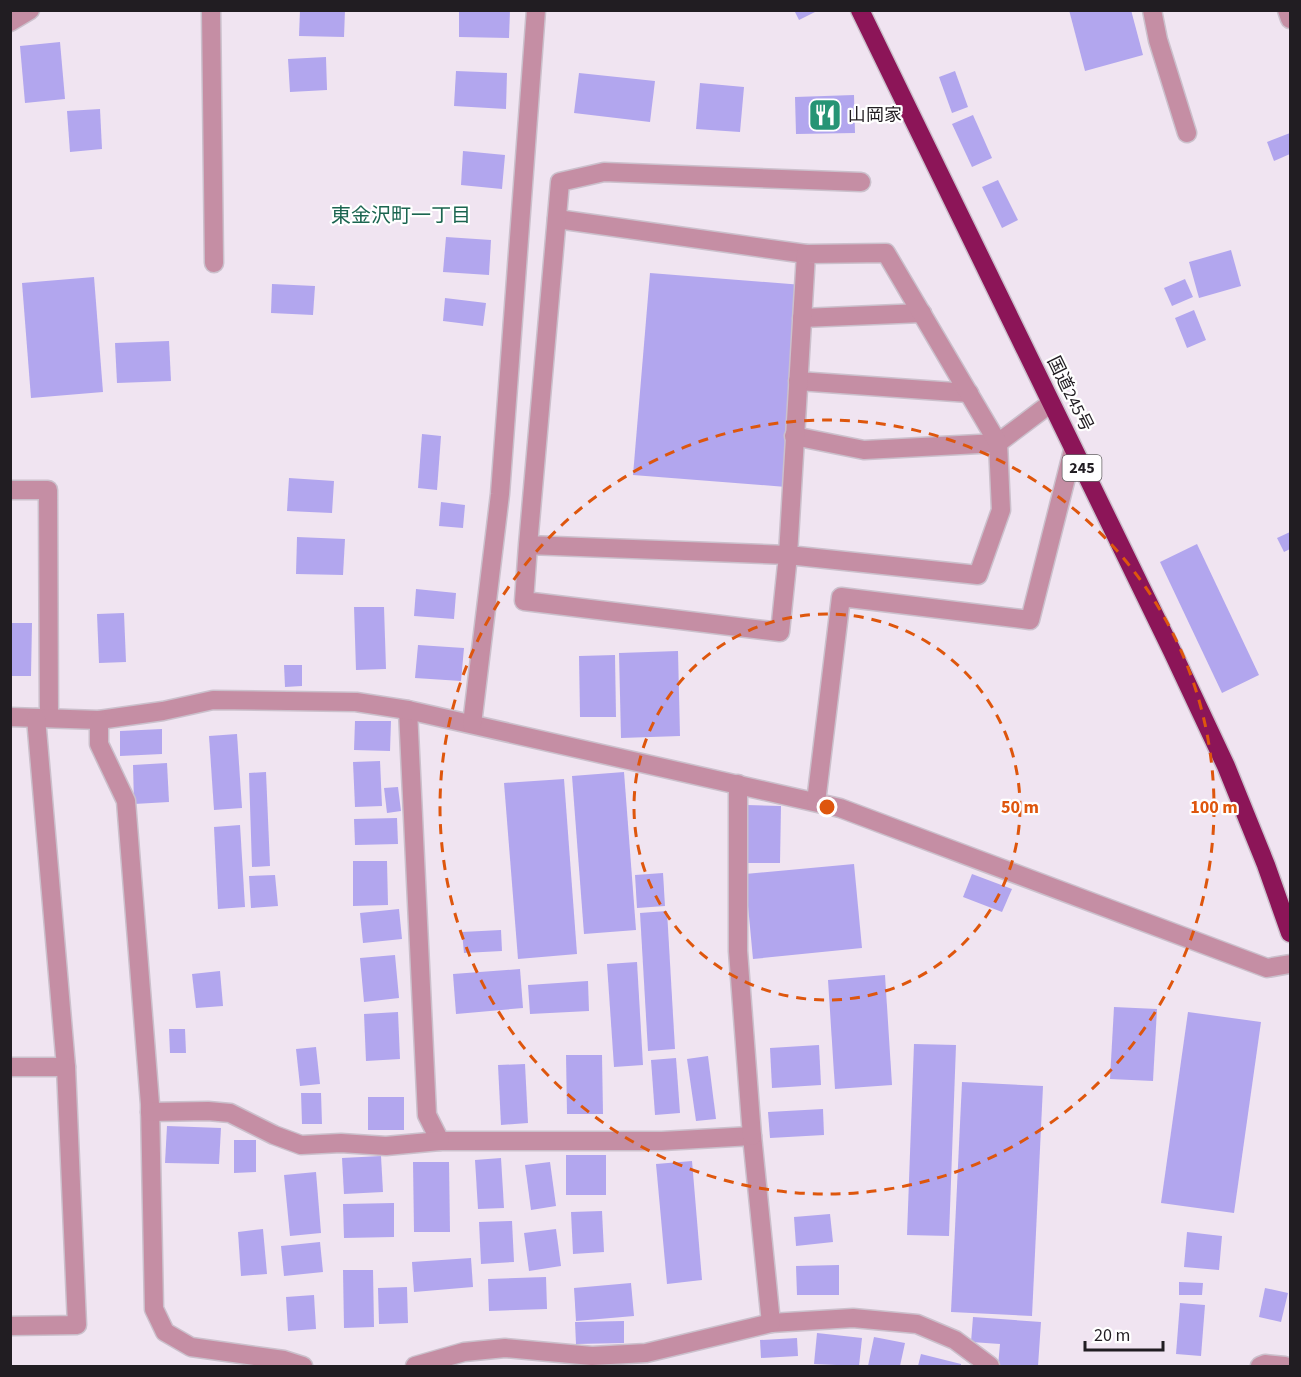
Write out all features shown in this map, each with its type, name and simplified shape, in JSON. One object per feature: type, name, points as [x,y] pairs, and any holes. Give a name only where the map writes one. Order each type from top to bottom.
[{"type":"highway","name":"国道245号","points":[[860,10],[1226,766],[1266,865],[1290,933]]},
{"type":"street","points":[[10,22],[30,10]]},
{"type":"street","points":[[211,10],[214,263]]},
{"type":"street","points":[[472,724],[500,494],[536,10]]},
{"type":"street","points":[[1152,10],[1158,40],[1187,133]]},
{"type":"street","points":[[1287,10],[1290,19]]},
{"type":"street","points":[[806,254],[788,555],[780,632],[524,601],[560,182],[604,172],[861,182]]},
{"type":"street","points":[[528,545],[788,555],[978,575],[1001,510],[998,443],[886,253],[806,254],[557,219]]},
{"type":"street","points":[[802,318],[922,313]]},
{"type":"street","points":[[798,381],[969,393]]},
{"type":"street","points":[[794,436],[864,450],[998,443],[1051,404]]},
{"type":"street","points":[[816,802],[841,597],[1030,620],[1074,450]]},
{"type":"street","points":[[10,490],[48,490],[42,718],[66,1067],[77,1325],[10,1326]]},
{"type":"street","points":[[10,717],[99,720],[163,711],[213,700],[356,702],[408,710],[840,808],[1267,968],[1290,964]]},
{"type":"street","points":[[408,710],[428,1115],[440,1141]]},
{"type":"street","points":[[99,720],[99,744],[126,801],[150,1112],[154,1309],[165,1332],[213,1358],[284,1360],[303,1366]]},
{"type":"street","points":[[738,784],[738,951],[752,1136],[771,1323]]},
{"type":"street","points":[[10,1067],[66,1067]]},
{"type":"street","points":[[150,1112],[231,1113],[274,1135],[301,1144],[341,1143],[386,1146],[440,1141],[662,1141],[752,1136]]},
{"type":"street","points":[[415,1366],[464,1352],[505,1348],[592,1356],[646,1353],[771,1323],[853,1318],[917,1324],[955,1340],[990,1366]]},
{"type":"street","points":[[1260,1366],[1265,1364],[1285,1366]]},
{"type":"building","points":[[300,10],[345,10],[344,37],[299,36]]},
{"type":"building","points":[[459,10],[510,10],[509,38],[459,37]]},
{"type":"building","points":[[794,10],[819,10],[799,20]]},
{"type":"building","points":[[1069,10],[1131,10],[1143,55],[1085,71]]},
{"type":"building","points":[[60,42],[65,99],[25,103],[20,46]]},
{"type":"building","points":[[326,57],[327,90],[290,92],[288,59]]},
{"type":"building","points":[[456,71],[507,73],[506,109],[454,106]]},
{"type":"building","points":[[955,71],[968,107],[952,113],[939,77]]},
{"type":"building","points":[[579,73],[655,81],[650,122],[574,113]]},
{"type":"building","points":[[700,83],[744,87],[740,132],[696,129]]},
{"type":"building","name":"山岡家","points":[[854,95],[855,133],[796,134],[795,97]]},
{"type":"building","points":[[100,109],[102,149],[70,152],[67,111]]},
{"type":"building","points":[[973,115],[992,158],[972,167],[952,124]]},
{"type":"building","points":[[1290,133],[1290,154],[1274,161],[1267,142]]},
{"type":"building","points":[[463,151],[505,155],[502,189],[461,185]]},
{"type":"building","points":[[998,180],[1018,220],[1002,228],[982,187]]},
{"type":"building","points":[[446,237],[491,240],[489,275],[443,272]]},
{"type":"building","points":[[1231,250],[1241,286],[1199,298],[1189,262]]},
{"type":"building","points":[[650,273],[803,285],[786,487],[633,475]]},
{"type":"building","points":[[94,277],[103,392],[31,398],[22,283]]},
{"type":"building","points":[[1185,279],[1193,297],[1172,306],[1164,288]]},
{"type":"building","points":[[272,284],[315,286],[313,315],[271,313]]},
{"type":"building","points":[[445,298],[486,303],[483,326],[443,321]]},
{"type":"building","points":[[1194,310],[1206,340],[1187,348],[1175,318]]},
{"type":"building","points":[[169,341],[171,381],[117,383],[115,343]]},
{"type":"building","points":[[422,434],[441,436],[437,490],[418,488]]},
{"type":"building","points":[[289,478],[334,481],[332,513],[287,511]]},
{"type":"building","points":[[441,502],[465,505],[463,528],[439,526]]},
{"type":"building","points":[[1290,532],[1290,549],[1284,552],[1277,538]]},
{"type":"building","points":[[297,537],[345,539],[343,575],[296,574]]},
{"type":"building","points":[[1197,544],[1259,675],[1222,693],[1160,562]]},
{"type":"building","points":[[416,589],[456,593],[454,619],[414,616]]},
{"type":"building","points":[[354,607],[384,607],[386,669],[356,670]]},
{"type":"building","points":[[124,613],[126,662],[99,663],[97,614]]},
{"type":"building","points":[[10,623],[32,623],[31,676],[10,676]]},
{"type":"building","points":[[418,645],[464,648],[461,681],[415,678]]},
{"type":"building","points":[[678,651],[680,736],[621,738],[619,653]]},
{"type":"building","points":[[615,655],[616,717],[580,717],[579,656]]},
{"type":"building","points":[[284,665],[302,665],[302,686],[285,687]]},
{"type":"building","points":[[355,721],[391,721],[390,751],[354,750]]},
{"type":"building","points":[[162,729],[162,754],[120,756],[120,731]]},
{"type":"building","points":[[237,734],[242,808],[214,810],[209,736]]},
{"type":"building","points":[[380,761],[382,806],[355,807],[353,762]]},
{"type":"building","points":[[167,763],[169,802],[134,804],[133,765]]},
{"type":"building","points":[[266,772],[270,866],[252,867],[249,773]]},
{"type":"building","points":[[624,772],[636,930],[584,934],[572,776]]},
{"type":"building","points":[[564,779],[577,954],[518,959],[504,783]]},
{"type":"building","points":[[398,787],[401,811],[387,813],[384,788]]},
{"type":"building","points":[[747,805],[781,806],[780,863],[746,863]]},
{"type":"building","points":[[397,818],[398,844],[355,845],[354,819]]},
{"type":"building","points":[[240,825],[245,907],[218,909],[214,827]]},
{"type":"building","points":[[353,861],[387,861],[388,905],[353,906]]},
{"type":"building","points":[[854,864],[862,948],[753,959],[745,874]]},
{"type":"building","points":[[663,873],[665,906],[637,908],[635,875]]},
{"type":"building","points":[[972,874],[1012,889],[1002,912],[963,897]]},
{"type":"building","points":[[275,875],[278,906],[251,908],[249,876]]},
{"type":"building","points":[[399,909],[402,939],[363,943],[360,913]]},
{"type":"building","points":[[667,911],[675,1049],[648,1051],[640,913]]},
{"type":"building","points":[[501,930],[502,951],[464,953],[462,932]]},
{"type":"building","points":[[395,955],[399,998],[364,1002],[360,958]]},
{"type":"building","points":[[637,962],[643,1065],[614,1067],[607,964]]},
{"type":"building","points":[[520,969],[523,1008],[456,1014],[453,974]]},
{"type":"building","points":[[220,971],[223,1006],[196,1008],[192,974]]},
{"type":"building","points":[[885,975],[892,1085],[835,1089],[828,980]]},
{"type":"building","points":[[588,981],[589,1011],[530,1014],[528,985]]},
{"type":"building","points":[[1114,1007],[1157,1009],[1153,1081],[1110,1079]]},
{"type":"building","points":[[398,1012],[400,1059],[366,1061],[364,1014]]},
{"type":"building","points":[[1188,1012],[1261,1022],[1234,1213],[1161,1203]]},
{"type":"building","points":[[169,1029],[185,1029],[186,1053],[170,1053]]},
{"type":"building","points":[[914,1044],[956,1045],[949,1236],[907,1235]]},
{"type":"building","points":[[819,1045],[821,1085],[772,1088],[770,1048]]},
{"type":"building","points":[[316,1047],[320,1084],[300,1086],[296,1049]]},
{"type":"building","points":[[566,1055],[602,1055],[603,1114],[567,1114]]},
{"type":"building","points":[[708,1056],[716,1119],[696,1121],[687,1059]]},
{"type":"building","points":[[676,1058],[680,1113],[655,1115],[651,1060]]},
{"type":"building","points":[[525,1064],[528,1123],[501,1125],[498,1065]]},
{"type":"building","points":[[962,1082],[1043,1086],[1032,1316],[951,1312]]},
{"type":"building","points":[[301,1093],[321,1093],[322,1124],[302,1124]]},
{"type":"building","points":[[368,1097],[404,1097],[404,1130],[368,1130]]},
{"type":"building","points":[[823,1109],[824,1135],[770,1138],[768,1112]]},
{"type":"building","points":[[167,1126],[221,1128],[219,1164],[165,1163]]},
{"type":"building","points":[[234,1140],[256,1140],[256,1172],[234,1173]]},
{"type":"building","points":[[566,1155],[606,1155],[606,1195],[566,1195]]},
{"type":"building","points":[[381,1156],[383,1192],[344,1194],[342,1158]]},
{"type":"building","points":[[501,1158],[504,1208],[478,1209],[475,1160]]},
{"type":"building","points":[[692,1161],[702,1280],[667,1284],[656,1164]]},
{"type":"building","points":[[413,1162],[449,1162],[450,1232],[414,1232]]},
{"type":"building","points":[[550,1162],[556,1206],[531,1210],[525,1165]]},
{"type":"building","points":[[316,1172],[321,1233],[290,1236],[284,1175]]},
{"type":"building","points":[[394,1203],[394,1237],[344,1238],[343,1204]]},
{"type":"building","points":[[602,1211],[604,1252],[573,1254],[571,1212]]},
{"type":"building","points":[[830,1214],[833,1242],[796,1246],[794,1217]]},
{"type":"building","points":[[512,1221],[514,1262],[481,1264],[479,1222]]},
{"type":"building","points":[[263,1229],[267,1274],[241,1276],[238,1232]]},
{"type":"building","points":[[556,1229],[561,1266],[529,1271],[524,1233]]},
{"type":"building","points":[[1187,1232],[1222,1236],[1219,1270],[1184,1267]]},
{"type":"building","points":[[320,1242],[323,1272],[284,1276],[281,1246]]},
{"type":"building","points":[[471,1258],[473,1287],[414,1292],[412,1262]]},
{"type":"building","points":[[839,1265],[839,1295],[797,1295],[796,1266]]},
{"type":"building","points":[[343,1270],[373,1270],[374,1327],[344,1328]]},
{"type":"building","points":[[546,1277],[547,1309],[489,1311],[488,1279]]},
{"type":"building","points":[[1179,1282],[1203,1283],[1202,1295],[1179,1295]]},
{"type":"building","points":[[631,1283],[634,1316],[576,1321],[574,1288]]},
{"type":"building","points":[[407,1287],[408,1323],[379,1324],[378,1288]]},
{"type":"building","points":[[1265,1288],[1288,1293],[1281,1322],[1259,1317]]},
{"type":"building","points":[[314,1295],[316,1329],[288,1331],[286,1297]]},
{"type":"building","points":[[1180,1303],[1205,1305],[1201,1356],[1176,1354]]},
{"type":"building","points":[[973,1317],[1041,1322],[1038,1366],[998,1366],[1000,1344],[971,1342]]},
{"type":"building","points":[[624,1321],[624,1343],[576,1344],[575,1322]]},
{"type":"building","points":[[817,1333],[862,1338],[859,1366],[814,1364]]},
{"type":"building","points":[[874,1337],[905,1343],[900,1366],[868,1366]]},
{"type":"building","points":[[797,1338],[798,1356],[761,1358],[760,1340]]},
{"type":"building","points":[[921,1354],[961,1364],[961,1366],[918,1366]]},
{"type":"place","name":"山岡家","points":[[825,115]]},
{"type":"district","name":"東金沢町一丁目","points":[[401,216]]}]
